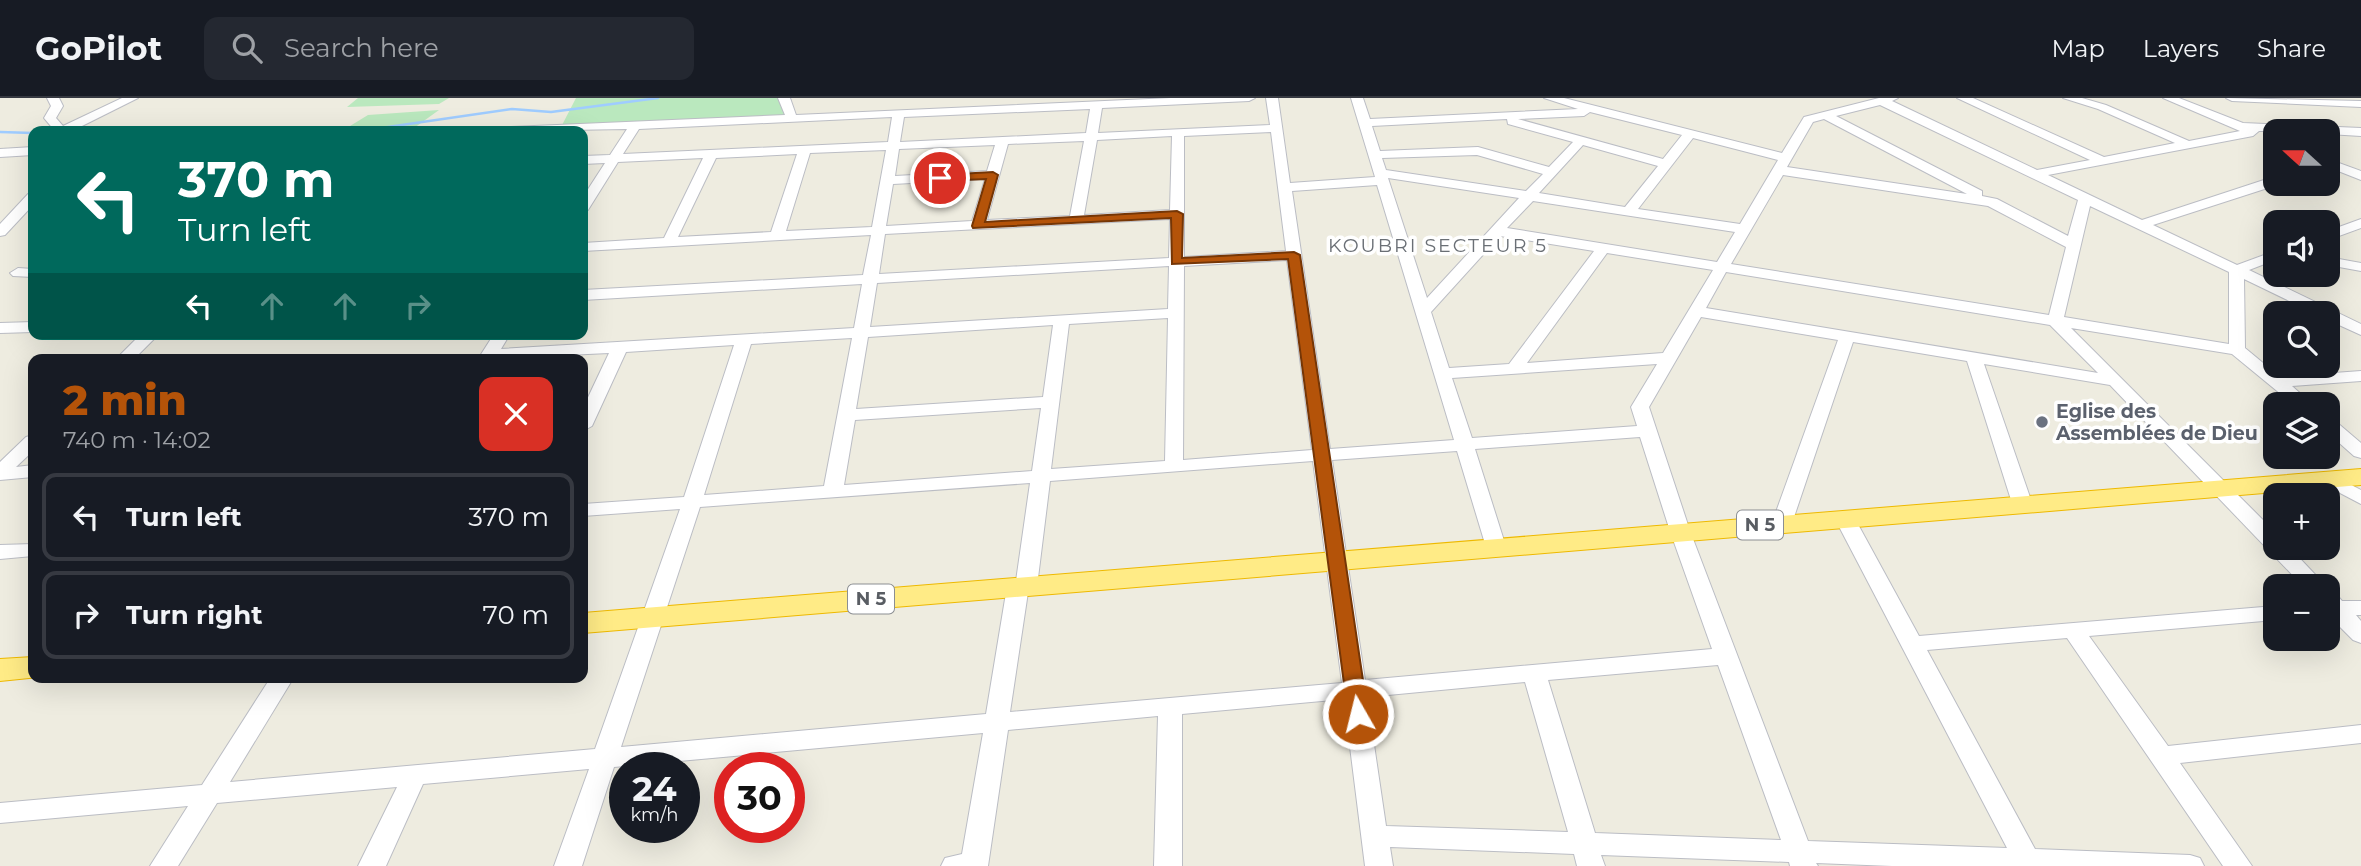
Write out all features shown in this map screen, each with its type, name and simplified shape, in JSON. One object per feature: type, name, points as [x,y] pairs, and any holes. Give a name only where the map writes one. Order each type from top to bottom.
[{"type":"highway","name":"N 5","points":[[588,623],[1844,517],[2361,477]]},
{"type":"highway","points":[[0,670],[28,668]]},
{"type":"street","points":[[53,98],[57,106],[50,118],[57,126]]},
{"type":"street","points":[[71,126],[132,98]]},
{"type":"street","points":[[784,98],[792,119]]},
{"type":"street","points":[[588,128],[1249,98]]},
{"type":"street","points":[[1272,98],[1380,866]]},
{"type":"street","points":[[1357,98],[1496,547]]},
{"type":"street","points":[[1550,98],[1690,134],[1782,164],[1992,202]]},
{"type":"street","points":[[1963,98],[2103,161]]},
{"type":"street","points":[[2069,98],[2102,107],[2189,145]]},
{"type":"street","points":[[2169,98],[2263,136]]},
{"type":"street","points":[[2232,98],[2357,105]]},
{"type":"street","points":[[1801,859],[1681,531],[1640,407],[1808,120],[1889,99],[1904,111],[2300,301]]},
{"type":"street","points":[[1076,220],[1097,105]]},
{"type":"street","points":[[1364,123],[1603,111]]},
{"type":"street","points":[[833,492],[900,113]]},
{"type":"street","points":[[1825,115],[2074,245]]},
{"type":"street","points":[[1494,117],[1666,164]]},
{"type":"street","points":[[588,199],[635,126]]},
{"type":"street","points":[[2240,127],[2263,128]]},
{"type":"street","points":[[588,160],[1276,128]]},
{"type":"street","points":[[2340,131],[2361,132]]},
{"type":"street","points":[[1174,466],[1178,132]]},
{"type":"street","points":[[2036,174],[2253,132]]},
{"type":"street","points":[[2340,132],[2361,140]]},
{"type":"street","points":[[1629,211],[1690,134]]},
{"type":"street","points":[[978,226],[1003,140]]},
{"type":"street","points":[[1423,311],[1580,140]]},
{"type":"street","points":[[777,237],[805,150]]},
{"type":"street","points":[[0,153],[28,151]]},
{"type":"street","points":[[1374,155],[1478,151],[1551,172]]},
{"type":"street","points":[[669,242],[711,154]]},
{"type":"street","points":[[2340,168],[2361,176]]},
{"type":"street","points":[[888,180],[993,175]]},
{"type":"street","points":[[1284,187],[1381,177],[1530,196],[1744,229]]},
{"type":"street","points":[[2140,225],[2263,185]]},
{"type":"street","points":[[2054,321],[2085,198]]},
{"type":"street","points":[[3,227],[28,202]]},
{"type":"street","points":[[588,247],[1177,214]]},
{"type":"street","points":[[2354,230],[2361,223]]},
{"type":"street","points":[[3,227],[28,224]]},
{"type":"street","points":[[1496,232],[2236,349],[2289,392]]},
{"type":"street","points":[[1514,369],[1603,249]]},
{"type":"street","points":[[588,295],[1294,255]]},
{"type":"street","points":[[2236,270],[2263,260]]},
{"type":"street","points":[[2340,263],[2361,267]]},
{"type":"street","points":[[2236,270],[2236,349]]},
{"type":"street","points":[[1696,311],[2115,381]]},
{"type":"street","points":[[527,354],[1176,313]]},
{"type":"street","points":[[967,865],[1022,586],[1041,476],[1062,320]]},
{"type":"street","points":[[2340,320],[2361,330]]},
{"type":"street","points":[[2054,321],[2263,531]]},
{"type":"street","points":[[0,328],[28,326]]},
{"type":"street","points":[[1782,523],[1847,337]]},
{"type":"street","points":[[129,354],[145,340]]},
{"type":"street","points":[[568,866],[744,340]]},
{"type":"street","points":[[588,415],[620,347]]},
{"type":"street","points":[[1443,374],[1668,358]]},
{"type":"street","points":[[1973,358],[2022,503]]},
{"type":"street","points":[[2277,382],[2361,376]]},
{"type":"street","points":[[846,415],[1051,402]]},
{"type":"street","points":[[588,510],[1647,431]]},
{"type":"street","points":[[2340,434],[2361,452]]},
{"type":"street","points":[[0,473],[28,446]]},
{"type":"street","points":[[0,473],[28,471]]},
{"type":"street","points":[[2328,480],[2361,498]]},
{"type":"street","points":[[1844,517],[2028,863]]},
{"type":"street","points":[[0,552],[28,550]]},
{"type":"street","points":[[2290,560],[2304,574]]},
{"type":"street","points":[[2340,606],[2361,608]]},
{"type":"street","points":[[1911,644],[2263,614]]},
{"type":"street","points":[[2340,615],[2361,635]]},
{"type":"street","points":[[2074,631],[2238,866]]},
{"type":"street","points":[[2,815],[1726,656]]},
{"type":"street","points":[[1534,673],[1588,855]]},
{"type":"street","points":[[164,866],[279,683]]},
{"type":"street","points":[[1168,866],[1170,706]]},
{"type":"street","points":[[2161,756],[2361,734]]},
{"type":"street","points":[[372,866],[415,775]]},
{"type":"street","points":[[1375,836],[1588,855],[2190,866]]},
{"type":"green space","points":[[358,98],[449,98],[439,104],[347,107]]},
{"type":"green space","points":[[576,98],[784,98],[792,119],[588,128],[562,126]]},
{"type":"green space","points":[[439,110],[417,126],[350,126],[368,115]]},
{"type":"waterway","points":[[395,126],[512,109],[551,112],[658,98]]},
{"type":"waterway","points":[[0,132],[28,133]]},
{"type":"place","name":"Eglise des Assemblées de Dieu","points":[[2042,422]]},
{"type":"district","name":"KOUBRI SECTEUR 5","points":[[1438,245]]},
{"type":"route","points":[[940,178],[993,175],[978,226],[1177,214],[1176,262],[1294,255],[1358,714]]}]
